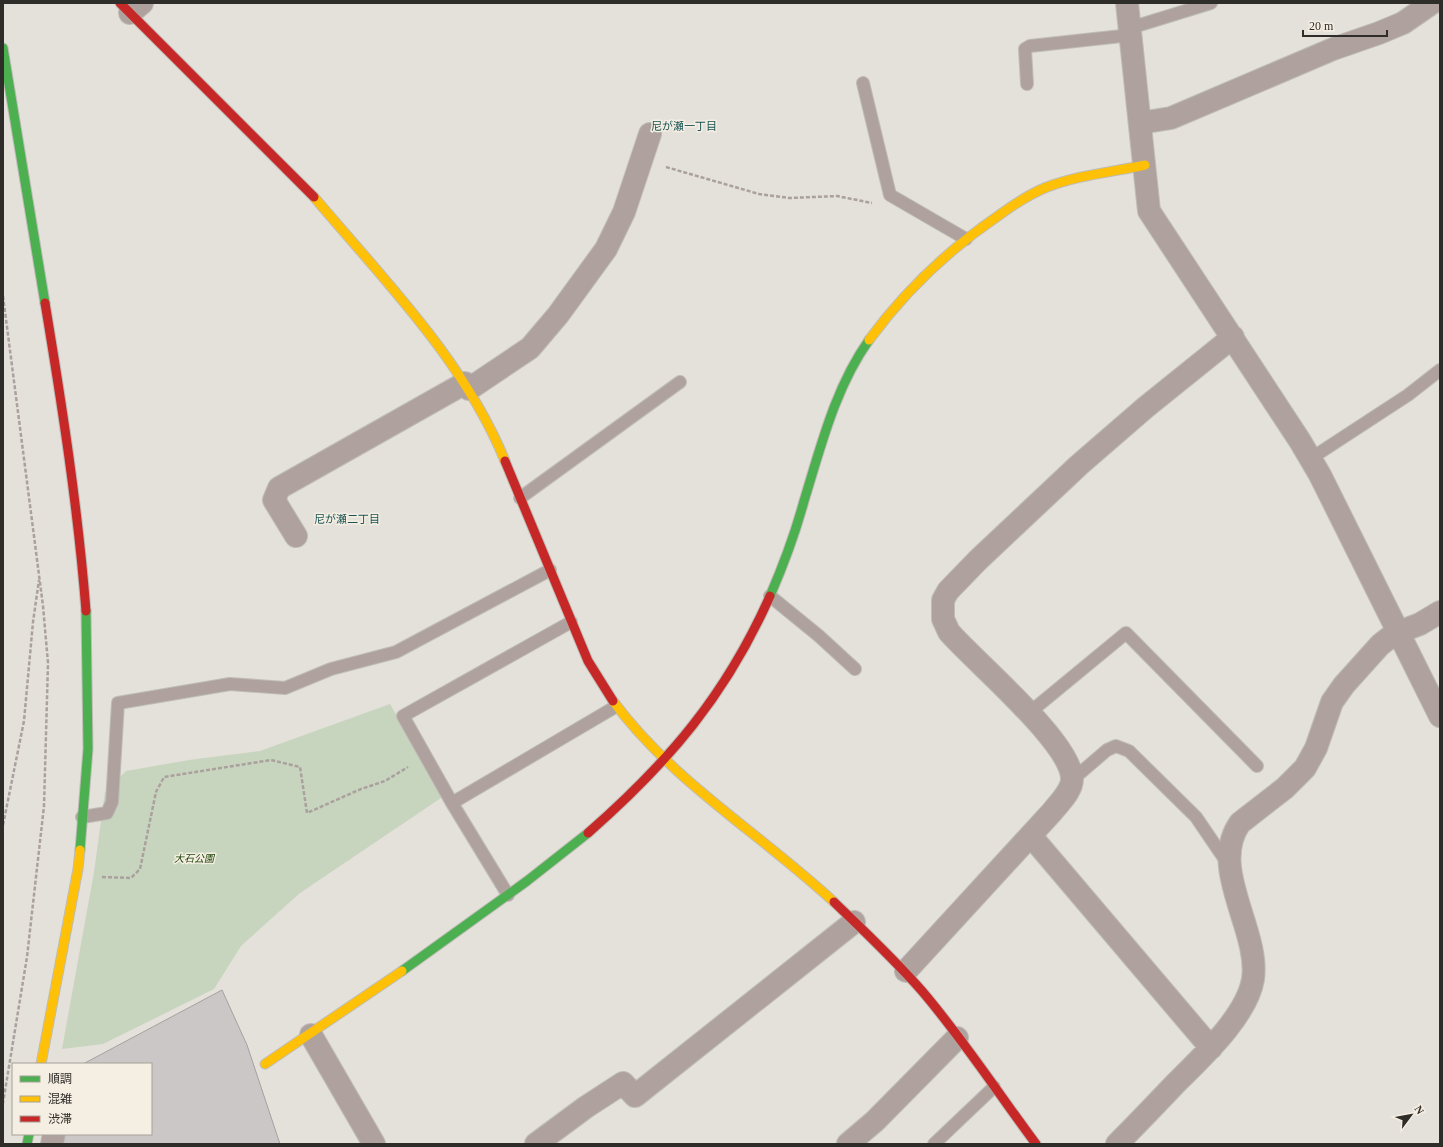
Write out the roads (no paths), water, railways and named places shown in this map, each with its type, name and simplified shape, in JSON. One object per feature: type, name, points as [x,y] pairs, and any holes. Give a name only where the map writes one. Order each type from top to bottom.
[{"type":"street","points":[[1127,3],[1149,211],[1233,337],[1310,459],[1399,632],[1440,716]]},
{"type":"street","points":[[131,6],[309,191],[418,321],[467,386],[492,429],[571,622],[598,682],[615,708],[632,728],[664,759],[786,859],[906,972],[958,1038],[1036,1144]]},
{"type":"street","points":[[1140,123],[1176,116],[1333,48],[1397,25],[1423,6]]},
{"type":"street","points":[[3,48],[56,367],[83,571],[88,630],[88,749],[78,868],[41,1063]]},
{"type":"street","points":[[296,536],[274,500],[279,488],[467,386],[530,348],[558,315],[606,249],[624,212],[650,134]]},
{"type":"street","points":[[265,1064],[311,1035],[508,895],[607,817],[664,759],[702,714],[722,686],[746,646],[770,596],[796,527],[828,426],[842,388],[857,359],[885,319],[910,290],[966,239],[1006,210],[1050,186],[1145,166]]},
{"type":"street","points":[[906,972],[1052,812],[1071,787],[1072,780],[1072,770],[1062,752],[1029,713],[963,648],[949,632],[943,619],[943,600],[948,591],[978,560],[1079,465],[1146,407],[1233,337]]},
{"type":"street","points":[[1117,1144],[1225,1032],[1249,993],[1253,980],[1251,949],[1233,883],[1232,870],[1232,837],[1238,827],[1285,788],[1305,768],[1316,748],[1330,709],[1338,693],[1387,638],[1420,624],[1440,612]]},
{"type":"street","points":[[1031,836],[1211,1048]]},
{"type":"street","points":[[536,1144],[586,1107],[623,1083],[634,1096],[854,922]]},
{"type":"street","points":[[311,1035],[374,1144]]},
{"type":"street","points":[[848,1144],[875,1121],[958,1038]]},
{"type":"lane","points":[[1027,84],[1025,49],[1030,46],[1130,31],[1211,3]]},
{"type":"lane","points":[[863,83],[890,195],[966,239]]},
{"type":"lane","points":[[1310,459],[1408,395],[1440,370]]},
{"type":"lane","points":[[520,498],[680,382]]},
{"type":"lane","points":[[82,817],[107,813],[112,802],[118,703],[230,684],[285,688],[331,669],[396,652],[550,570]]},
{"type":"lane","points":[[770,596],[819,636],[855,669]]},
{"type":"lane","points":[[508,895],[452,803],[402,716],[571,622]]},
{"type":"lane","points":[[1029,713],[1126,633],[1257,766]]},
{"type":"lane","points":[[452,803],[615,708]]},
{"type":"lane","points":[[1072,780],[1107,750],[1116,746],[1129,751],[1196,817],[1232,870]]},
{"type":"lane","points":[[934,1144],[994,1087]]},
{"type":"district","name":"尼が瀬一丁目","points":[[684,126]]},
{"type":"district","name":"尼が瀬二丁目","points":[[347,519]]},
{"type":"park label","name":"大石公園","points":[[194,858]]}]
